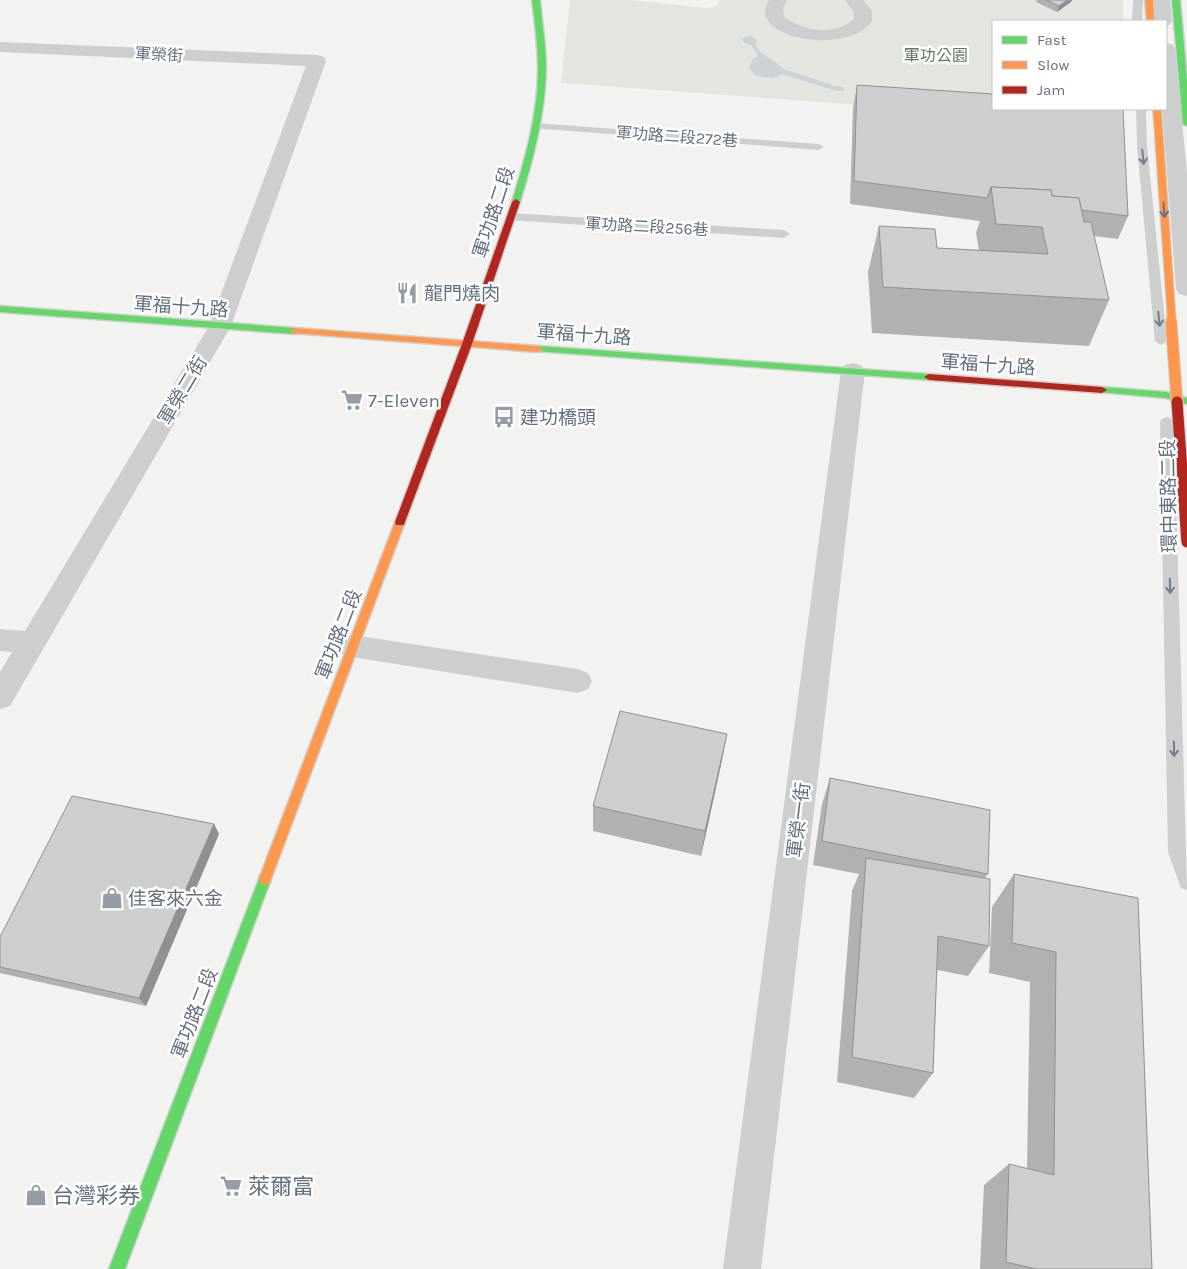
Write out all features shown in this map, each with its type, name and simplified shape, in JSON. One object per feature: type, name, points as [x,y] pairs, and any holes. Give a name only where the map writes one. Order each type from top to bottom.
[{"type":"main road","name":"軍功路二段","points":[[116,1269],[467,344],[511,217],[531,151],[542,78],[536,0]]},
{"type":"main road","points":[[1149,0],[1150,20]]},
{"type":"main road","points":[[1176,0],[1187,124]]},
{"type":"main road","points":[[1157,110],[1187,542]]},
{"type":"main road","name":"軍福十九路","points":[[0,309],[1166,395],[1187,401]]},
{"type":"street","points":[[778,0],[774,6],[773,13],[776,20],[784,26],[805,34],[825,36],[843,34],[860,24],[863,12],[854,0]]},
{"type":"street","points":[[1161,0],[1163,20]]},
{"type":"street","name":"軍榮街","points":[[0,47],[317,61]]},
{"type":"street","points":[[1167,59],[1187,289]]},
{"type":"street","name":"軍榮二街","points":[[0,697],[220,326],[317,61]]},
{"type":"street","name":"軍榮一街","points":[[742,1269],[854,371]]},
{"type":"street","points":[[0,640],[31,642]]},
{"type":"street","points":[[352,646],[578,681]]},
{"type":"lane","points":[[1137,20],[1138,0]]},
{"type":"lane","name":"環中東路二段","points":[[1141,110],[1142,146],[1166,395],[1176,852],[1187,882]]},
{"type":"lane","name":"軍功路二段272巷","points":[[535,126],[819,147]]},
{"type":"lane","name":"軍功路二段256巷","points":[[511,217],[784,234]]},
{"type":"green space","name":"軍功公園","points":[[570,0],[631,0],[706,8],[717,6],[720,0],[1123,0],[1123,20],[992,20],[992,110],[1122,124],[561,83]]},
{"type":"shaded area","points":[[750,36],[758,40],[755,44],[764,55],[783,69],[842,87],[845,91],[837,91],[782,74],[774,78],[756,76],[749,68],[753,59],[758,56],[752,46],[746,44],[741,39]]},
{"type":"building","points":[[1046,0],[1067,0],[1059,6]]},
{"type":"building","points":[[857,85],[992,94],[992,110],[1123,110],[1128,216],[1081,210],[1079,198],[1052,196],[1051,190],[991,187],[987,198],[854,181]]},
{"type":"building","points":[[991,187],[1051,190],[1052,196],[1079,198],[1084,222],[1091,222],[1109,300],[883,287],[879,226],[935,229],[937,248],[1048,254],[1042,227],[996,224]]},
{"type":"building","points":[[620,711],[727,734],[705,831],[593,806]]},
{"type":"building","points":[[830,778],[990,810],[988,874],[822,841]]},
{"type":"building","name":"佳客來六金","points":[[72,796],[214,824],[139,998],[0,967],[0,937]]},
{"type":"building","points":[[866,858],[990,879],[989,946],[938,936],[933,1073],[852,1057]]},
{"type":"building","points":[[1014,874],[1138,898],[1152,1269],[1036,1269],[1006,1262],[1009,1164],[1054,1175],[1056,952],[1012,943]]},
{"type":"traffic: fast","points":[[516,202],[530,153],[540,103],[542,60],[536,0]]},
{"type":"traffic: fast","points":[[1176,0],[1187,124]]},
{"type":"traffic: fast","points":[[0,309],[295,331]]},
{"type":"traffic: fast","points":[[538,349],[929,377]]},
{"type":"traffic: fast","points":[[1102,390],[1166,395],[1187,401]]},
{"type":"traffic: fast","points":[[117,1269],[265,879]]},
{"type":"traffic: slow","points":[[1149,0],[1151,20]]},
{"type":"traffic: slow","points":[[1157,110],[1177,402]]},
{"type":"traffic: slow","points":[[295,331],[538,349]]},
{"type":"traffic: slow","points":[[265,879],[400,522]]},
{"type":"traffic: jam","points":[[400,522],[467,344],[516,202]]},
{"type":"traffic: jam","points":[[929,377],[1102,390]]},
{"type":"traffic: jam","points":[[1177,402],[1187,542]]},
{"type":"place","name":"龍門燒肉","points":[[407,293]]},
{"type":"place","name":"7-Eleven","points":[[352,400]]},
{"type":"place","name":"建功橋頭","points":[[504,417]]},
{"type":"place","name":"佳客來六金","points":[[112,898]]},
{"type":"place","name":"萊爾富","points":[[231,1186]]},
{"type":"place","name":"台灣彩券","points":[[36,1195]]}]
